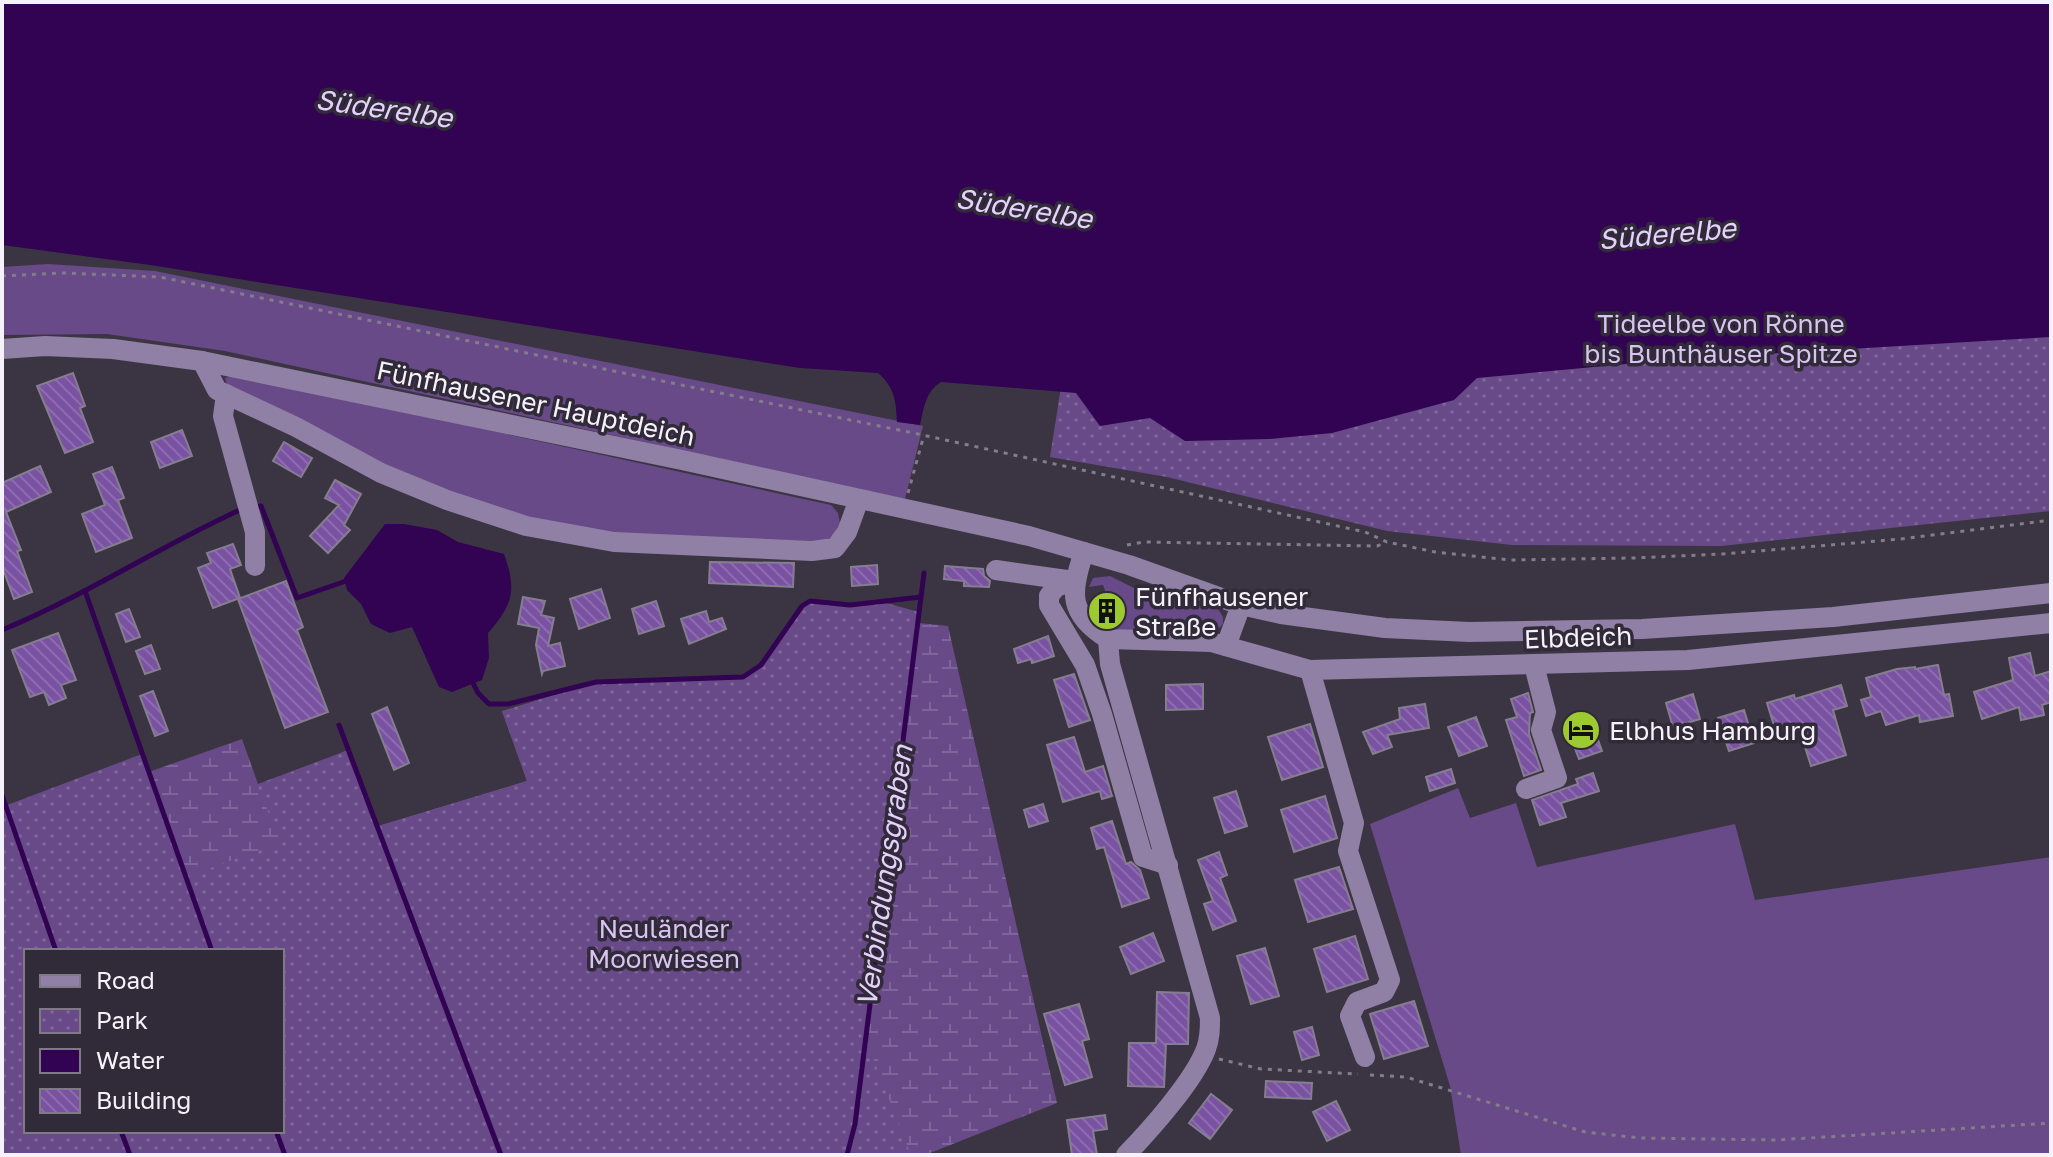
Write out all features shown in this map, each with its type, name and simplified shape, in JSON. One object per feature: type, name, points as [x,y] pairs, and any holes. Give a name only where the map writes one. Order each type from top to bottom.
[{"type":"street","name":"Fünfhausener Hauptdeich","points":[[2,349],[45,346],[113,349],[202,361],[1049,541]]},
{"type":"street","points":[[202,361],[217,390],[296,427],[381,473],[447,500],[526,526],[614,542],[812,551],[835,548],[847,532],[859,499]]},
{"type":"street","points":[[226,394],[223,416],[255,532],[255,566]]},
{"type":"street","name":"Elbdeich","points":[[1049,541],[1084,552],[1111,554],[1164,592],[1232,602],[1295,616],[1385,628],[1517,631],[1642,629],[1833,617],[2051,593]]},
{"type":"street","points":[[1084,552],[1074,581],[1078,611],[1108,639],[1110,664],[1208,1003],[1210,1030],[1205,1053],[1154,1123],[1126,1155]]},
{"type":"street","points":[[996,570],[1074,581]]},
{"type":"street","points":[[1074,581],[1056,587],[1049,596],[1049,605],[1085,665],[1143,857],[1168,865]]},
{"type":"street","points":[[1226,646],[1232,602]]},
{"type":"street","name":"Elbdeich","points":[[1108,639],[1211,642],[1310,670],[1688,660],[2051,623]]},
{"type":"street","points":[[1526,789],[1557,778],[1541,730],[1546,712],[1534,665]]},
{"type":"street","points":[[1310,670],[1354,823],[1348,851],[1390,980],[1384,992],[1357,1002],[1350,1016],[1365,1057]]},
{"type":"path","points":[[2,276],[63,273],[160,277],[924,435],[1336,525],[1365,532],[1387,542],[1435,552],[1510,560],[1723,554],[1901,539],[2051,520]]},
{"type":"path","points":[[908,491],[924,435]]},
{"type":"path","points":[[1111,554],[1144,542],[1377,546],[1387,542]]},
{"type":"path","points":[[1205,1053],[1227,1063],[1261,1069],[1406,1077],[1585,1132],[1640,1138],[1777,1140],[2051,1123]]},
{"type":"green space","name":"Tideelbe von Rönne bis Bunthäuser Spitze","points":[[2051,101],[2051,511],[1721,546],[1512,545],[1387,531],[1167,477],[1050,457],[1098,150]]},
{"type":"green space","points":[[48,264],[155,271],[923,426],[905,499],[225,351],[107,334],[2,335],[2,267]]},
{"type":"green space","points":[[236,375],[831,505],[838,513],[841,528],[826,541],[655,539],[535,521],[429,489],[227,385],[225,378]]},
{"type":"green space","points":[[1110,576],[1168,605],[1171,601],[1217,607],[1223,624],[1213,634],[1125,633],[1110,624],[1116,620],[1103,585],[1089,587],[1093,578]]},
{"type":"green space","name":"Neuländer Moorwiesen","points":[[820,600],[850,605],[886,603],[919,612],[866,1040],[911,1155],[2,1155],[2,807],[142,754],[189,876],[281,842],[257,785],[346,751],[375,827],[527,781],[502,711],[596,682],[743,677],[761,665],[802,606]]},
{"type":"green space","name":"Neuländer Moorwiesen","points":[[812,612],[948,626],[1057,1103],[925,1155],[2,1155],[2,824],[242,739],[258,784],[346,751],[375,827],[527,781],[502,711],[742,683]]},
{"type":"green space","points":[[1458,788],[1470,818],[1516,803],[1537,867],[1735,824],[1755,900],[2051,857],[2051,1155],[1461,1155],[1450,1086],[1370,824]]},
{"type":"water","name":"Süderelbe","points":[[2,2],[2051,2],[2051,337],[1679,359],[1477,378],[1454,400],[1332,433],[1269,439],[1185,441],[1150,418],[1100,426],[1076,393],[941,382],[928,396],[920,425],[897,422],[894,395],[878,373],[800,368],[150,265],[2,245]]},
{"type":"water","points":[[385,524],[437,530],[458,542],[504,554],[510,578],[510,596],[503,614],[488,633],[489,658],[482,680],[452,692],[439,687],[412,627],[390,633],[371,624],[361,604],[347,590],[344,578]]},
{"type":"building","points":[[73,373],[85,406],[80,408],[93,442],[65,453],[37,386]]},
{"type":"building","points":[[182,430],[192,456],[160,468],[151,442]]},
{"type":"building","points":[[284,442],[312,458],[301,477],[273,461]]},
{"type":"building","points":[[40,466],[51,492],[6,512],[21,550],[17,551],[32,592],[14,599],[2,566],[2,483]]},
{"type":"building","points":[[112,467],[124,498],[118,500],[132,538],[96,552],[82,514],[105,505],[93,474]]},
{"type":"building","points":[[335,480],[361,494],[344,525],[350,530],[328,553],[310,536],[339,505],[325,498]]},
{"type":"building","points":[[233,544],[241,565],[230,569],[240,598],[213,608],[198,568],[211,563],[207,553]]},
{"type":"building","points":[[710,562],[794,563],[793,587],[709,583]]},
{"type":"building","points":[[877,565],[878,584],[852,586],[851,567]]},
{"type":"building","points":[[945,566],[983,569],[984,576],[990,581],[989,587],[964,586],[964,581],[944,579]]},
{"type":"building","points":[[286,581],[303,627],[297,630],[328,712],[285,728],[238,599]]},
{"type":"building","points":[[601,589],[610,618],[579,629],[570,599]]},
{"type":"building","points":[[523,597],[545,601],[541,615],[554,618],[548,646],[560,643],[565,666],[543,671],[542,674],[536,645],[539,628],[518,624]]},
{"type":"building","points":[[656,601],[664,626],[639,634],[632,609]]},
{"type":"building","points":[[129,609],[140,637],[126,642],[116,614]]},
{"type":"building","points":[[706,611],[709,622],[722,618],[726,629],[689,644],[681,619]]},
{"type":"building","points":[[58,633],[76,680],[61,685],[66,698],[49,705],[44,692],[30,697],[12,650]]},
{"type":"building","points":[[1048,636],[1054,656],[1032,663],[1031,659],[1018,663],[1014,649]]},
{"type":"building","points":[[151,645],[160,669],[145,674],[136,651]]},
{"type":"building","points":[[2030,653],[2035,676],[2051,671],[2051,702],[2042,705],[2044,715],[2021,720],[2019,707],[1982,719],[1974,692],[2013,680],[2009,658]]},
{"type":"building","points":[[1938,665],[1944,695],[1949,694],[1953,716],[1920,722],[1919,715],[1886,725],[1881,711],[1866,716],[1861,700],[1871,697],[1866,678],[1897,669]]},
{"type":"building","points":[[1074,674],[1090,720],[1069,727],[1054,680]]},
{"type":"building","points":[[1203,684],[1203,709],[1166,710],[1166,685]]},
{"type":"building","points":[[1841,685],[1847,706],[1833,710],[1846,755],[1811,766],[1798,725],[1776,732],[1767,703],[1794,695],[1795,699]]},
{"type":"building","points":[[153,691],[168,731],[155,736],[140,696]]},
{"type":"building","points":[[1528,693],[1533,712],[1530,713],[1529,734],[1541,770],[1524,776],[1506,720],[1517,717],[1511,699]]},
{"type":"building","points":[[1693,694],[1700,719],[1673,727],[1666,703]]},
{"type":"building","points":[[1425,704],[1429,728],[1387,735],[1392,747],[1373,754],[1363,732],[1400,719],[1399,708]]},
{"type":"building","points":[[387,707],[409,763],[394,770],[372,714]]},
{"type":"building","points":[[1744,710],[1754,743],[1729,751],[1718,718]]},
{"type":"building","points":[[1588,713],[1602,751],[1579,759],[1565,722]]},
{"type":"building","points":[[1476,717],[1487,746],[1459,756],[1448,727]]},
{"type":"building","points":[[1310,724],[1323,767],[1282,780],[1268,737]]},
{"type":"building","points":[[1074,737],[1085,772],[1103,766],[1112,796],[1102,799],[1100,791],[1063,802],[1047,745]]},
{"type":"building","points":[[1451,769],[1455,783],[1430,791],[1426,777]]},
{"type":"building","points":[[1593,773],[1599,791],[1561,803],[1566,817],[1540,825],[1532,800],[1578,784],[1576,779]]},
{"type":"building","points":[[1236,791],[1247,826],[1225,833],[1214,798]]},
{"type":"building","points":[[1325,796],[1337,838],[1294,852],[1281,810]]},
{"type":"building","points":[[1043,804],[1048,821],[1029,827],[1024,810]]},
{"type":"building","points":[[1112,821],[1126,864],[1131,862],[1140,870],[1149,898],[1122,907],[1104,847],[1097,849],[1091,828]]},
{"type":"building","points":[[1219,852],[1227,875],[1220,878],[1236,921],[1213,930],[1204,904],[1213,901],[1198,860]]},
{"type":"building","points":[[1339,867],[1353,909],[1308,922],[1295,880]]},
{"type":"building","points":[[1153,933],[1164,961],[1131,974],[1120,947]]},
{"type":"building","points":[[1355,936],[1368,979],[1327,992],[1314,949]]},
{"type":"building","points":[[1265,948],[1279,996],[1251,1004],[1237,956]]},
{"type":"building","points":[[1157,992],[1189,993],[1188,1044],[1166,1044],[1164,1087],[1128,1086],[1129,1043],[1156,1043]]},
{"type":"building","points":[[1414,1001],[1428,1046],[1384,1059],[1370,1014]]},
{"type":"building","points":[[1079,1004],[1089,1039],[1082,1041],[1092,1077],[1065,1085],[1044,1014]]},
{"type":"building","points":[[1312,1027],[1319,1055],[1302,1060],[1294,1032]]},
{"type":"building","points":[[1266,1081],[1312,1083],[1311,1099],[1265,1097]]},
{"type":"building","points":[[1211,1094],[1232,1110],[1210,1139],[1189,1123]]},
{"type":"building","points":[[1336,1101],[1350,1130],[1327,1141],[1313,1112]]},
{"type":"building","points":[[1105,1115],[1107,1129],[1093,1131],[1097,1155],[1072,1155],[1067,1120]]},
{"type":"waterway","points":[[252,507],[261,506],[297,598],[351,582]]},
{"type":"waterway","points":[[2,630],[63,602],[242,509]]},
{"type":"waterway","name":"Verbindungsgraben","points":[[847,1155],[855,1124],[924,573]]},
{"type":"waterway","points":[[85,591],[211,949]]},
{"type":"waterway","points":[[471,679],[478,693],[489,704],[508,704],[596,682],[743,677],[761,665],[802,606],[810,601],[850,605],[921,597]]},
{"type":"waterway","points":[[339,725],[501,1155]]},
{"type":"waterway","points":[[2,795],[55,949]]},
{"type":"waterway","points":[[122,1133],[130,1155]]},
{"type":"waterway","points":[[277,1133],[285,1155]]},
{"type":"place","name":"Fünfhausener Straße","points":[[1107,611]]},
{"type":"place","name":"Elbhus Hamburg","points":[[1581,730]]}]
